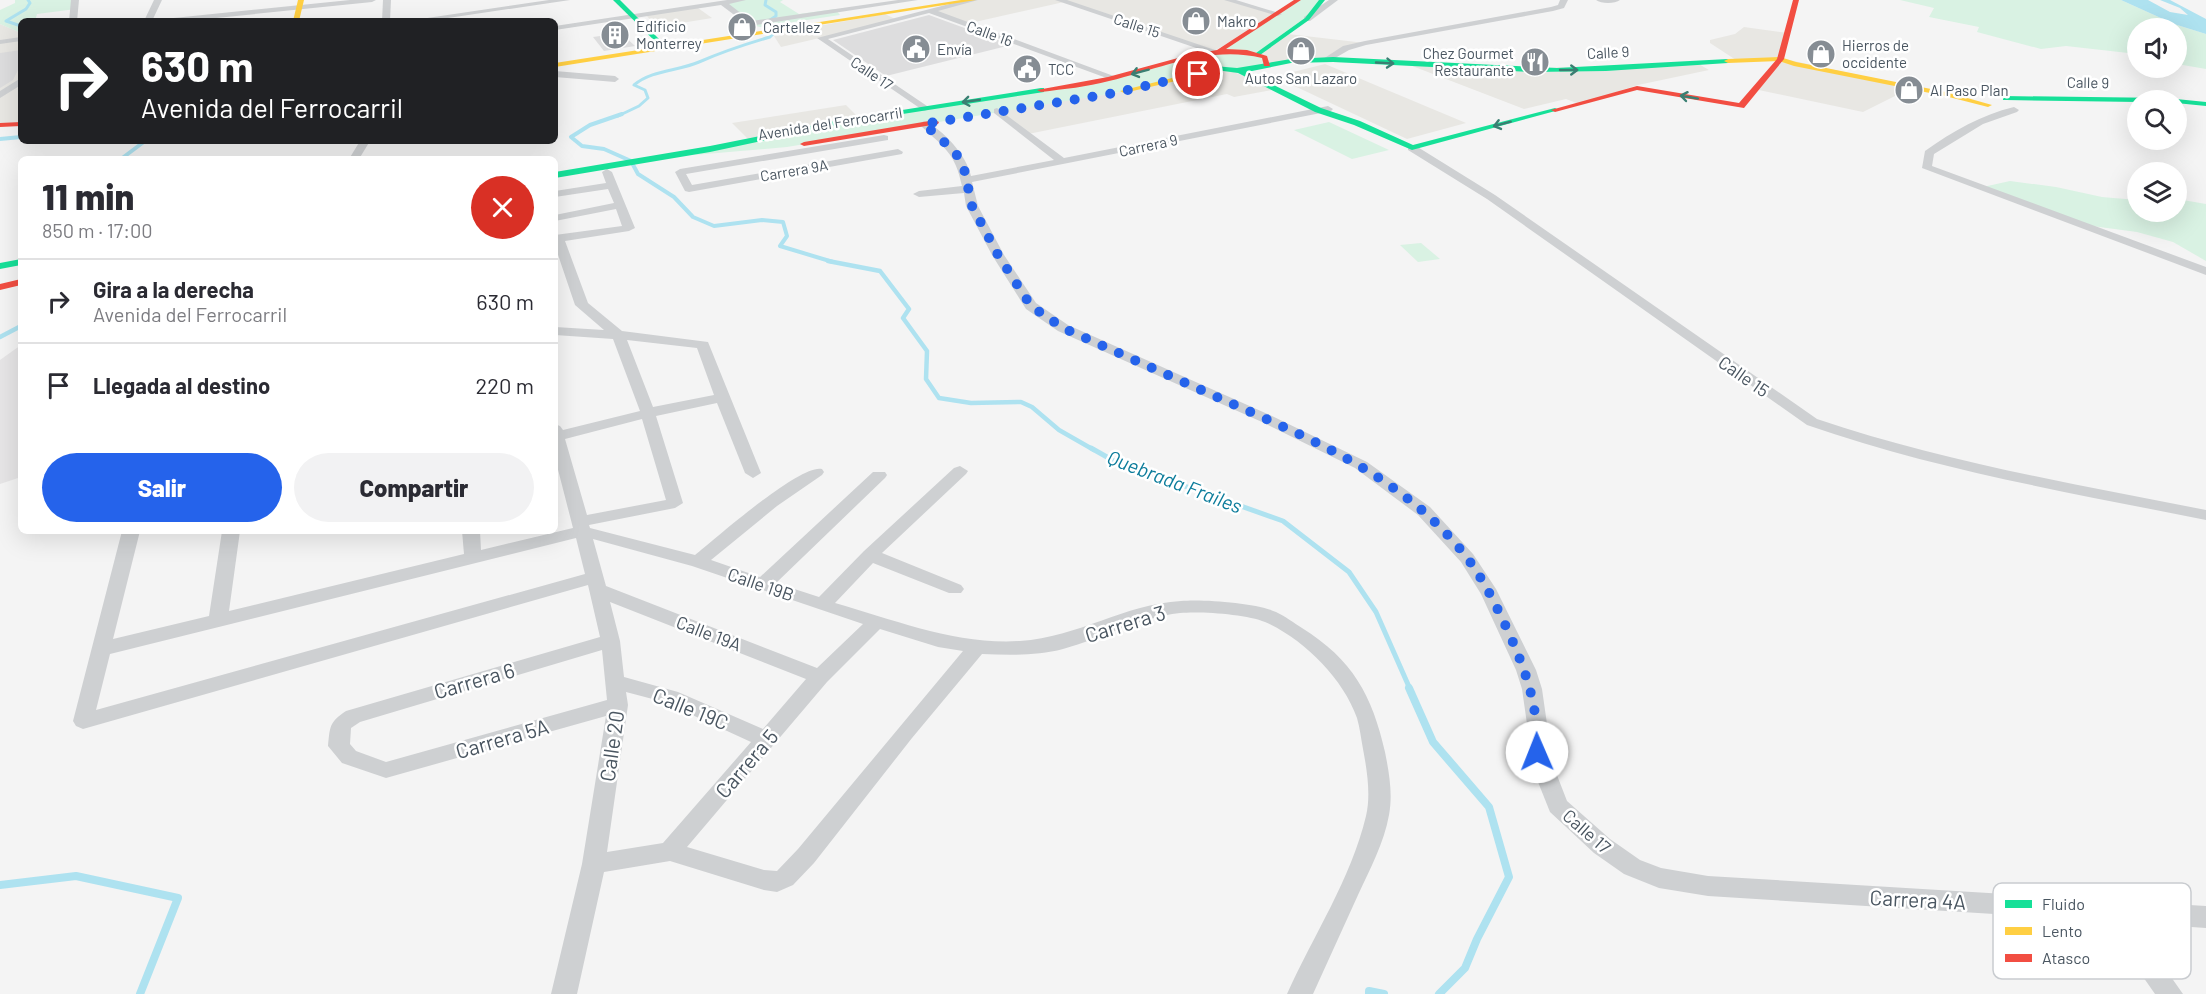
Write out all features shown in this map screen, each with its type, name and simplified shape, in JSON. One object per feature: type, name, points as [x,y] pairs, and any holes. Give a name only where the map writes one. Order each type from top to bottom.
[{"type":"main road","points":[[616,0],[641,16]]},
{"type":"main road","points":[[630,0],[641,16],[668,45]]},
{"type":"main road","points":[[767,26],[974,0]]},
{"type":"main road","name":"Avenida del Ferrocarril","points":[[558,181],[613,173],[649,162],[773,134],[1116,78],[1213,52],[1298,0]]},
{"type":"main road","points":[[992,112],[1115,93],[1216,69],[1244,71],[1262,59],[1307,19],[1322,0]]},
{"type":"main road","points":[[1412,148],[1637,88],[1741,106],[1780,59],[1796,0]]},
{"type":"main road","points":[[558,64],[767,26],[835,10],[934,6]]},
{"type":"main road","points":[[558,59],[668,45]]},
{"type":"main road","points":[[1216,69],[1199,61],[1213,52],[1262,59]]},
{"type":"main road","name":"Calle 9","points":[[1262,59],[1327,59],[1569,70],[1780,59],[1794,64],[1946,94],[1990,106],[2015,105],[2044,99],[2127,100]]},
{"type":"main road","name":"Calle 15","points":[[1244,71],[1412,148]]},
{"type":"main road","name":"Calle 9","points":[[2015,105],[2044,99]]},
{"type":"main road","name":"Calle 9","points":[[2187,102],[2206,104]]},
{"type":"main road","name":"Avenida del Ferrocarril","points":[[649,162],[762,151],[881,135],[945,120]]},
{"type":"main road","points":[[0,125],[18,124]]},
{"type":"main road","points":[[0,133],[18,132]]},
{"type":"main road","name":"Avenida del Ferrocarril","points":[[558,175],[613,173]]},
{"type":"main road","points":[[0,266],[18,263]]},
{"type":"main road","points":[[0,272],[18,269]]},
{"type":"main road","points":[[0,279],[18,276]]},
{"type":"main road","points":[[0,287],[18,283]]},
{"type":"street","points":[[74,18],[75,0]]},
{"type":"street","points":[[149,18],[158,0]]},
{"type":"street","points":[[192,18],[372,0]]},
{"type":"street","points":[[386,18],[387,0]]},
{"type":"street","points":[[433,18],[566,0]]},
{"type":"street","points":[[558,28],[742,0]]},
{"type":"street","points":[[835,10],[914,0]]},
{"type":"street","points":[[934,6],[974,0]]},
{"type":"street","name":"Calle 15","points":[[1059,0],[1213,52]]},
{"type":"street","points":[[1228,0],[1278,14]]},
{"type":"street","points":[[1307,19],[1334,0]]},
{"type":"street","points":[[1327,59],[1346,48],[1365,43],[1553,9],[1561,6],[1564,0]]},
{"type":"street","points":[[1600,0],[1616,0]]},
{"type":"street","points":[[724,4],[767,26]]},
{"type":"street","name":"Calle 17","points":[[924,108],[820,38],[934,6]]},
{"type":"street","name":"Calle 16","points":[[934,6],[1116,78]]},
{"type":"street","points":[[478,12],[482,18]]},
{"type":"street","points":[[0,42],[18,39]]},
{"type":"street","points":[[558,74],[615,79]]},
{"type":"street","points":[[0,95],[18,83]]},
{"type":"street","points":[[2187,100],[2206,99]]},
{"type":"street","points":[[2015,105],[1990,106],[1929,153],[1927,168],[2206,271]]},
{"type":"street","name":"Carrera 9","points":[[919,194],[1063,162],[1327,111]]},
{"type":"street","points":[[992,112],[1063,162]]},
{"type":"street","name":"Calle 17","points":[[924,124],[954,151],[963,164],[972,206],[998,255],[1031,306],[1043,316],[1063,328],[1267,419],[1361,465],[1424,511],[1454,541],[1490,593],[1526,670],[1532,689],[1538,731],[1537,752],[1558,806],[1602,846],[1632,867]]},
{"type":"street","points":[[787,171],[775,154],[881,135]]},
{"type":"street","name":"Carrera 9A","points":[[775,154],[680,172],[689,189],[787,171],[901,155],[881,135]]},
{"type":"street","name":"Calle 15","points":[[1412,148],[1547,236],[1812,422],[1953,464],[2206,515]]},
{"type":"street","points":[[558,193],[613,173],[629,228],[558,239]]},
{"type":"street","points":[[558,217],[621,205]]},
{"type":"street","points":[[558,242],[582,305],[618,335],[648,413],[675,503],[558,533]]},
{"type":"street","points":[[558,331],[618,335],[703,345],[753,473]]},
{"type":"street","points":[[558,432],[722,398]]},
{"type":"street","name":"Calle 20","points":[[558,439],[597,583],[610,641],[618,705],[594,864],[564,994]]},
{"type":"street","points":[[822,605],[870,555],[960,471]]},
{"type":"street","points":[[698,562],[771,502],[816,472]]},
{"type":"street","points":[[763,585],[879,475]]},
{"type":"street","name":"Calle 19B","points":[[582,526],[698,562],[822,605],[938,640]]},
{"type":"street","points":[[130,534],[82,721],[597,583]]},
{"type":"street","points":[[218,621],[231,534]]},
{"type":"street","points":[[471,534],[473,558]]},
{"type":"street","points":[[101,649],[473,558],[555,534]]},
{"type":"street","points":[[870,555],[955,589]]},
{"type":"street","name":"Calle 19A","points":[[597,583],[820,677]]},
{"type":"street","name":"Carrera 3","points":[[938,640],[977,647],[1040,646],[1079,638],[1145,613],[1179,607],[1215,607],[1269,616],[1301,635],[1330,659],[1352,687],[1367,718],[1376,754],[1379,799],[1373,834],[1366,854],[1300,994]]},
{"type":"street","name":"Carrera 5","points":[[670,851],[820,677],[876,621]]},
{"type":"street","name":"Carrera 6","points":[[386,770],[350,758],[339,746],[341,724],[353,716],[610,641]]},
{"type":"street","points":[[594,864],[670,851],[764,880],[777,882],[785,878],[806,856],[905,732],[977,647]]},
{"type":"street","name":"Calle 19C","points":[[615,683],[632,684],[702,711],[766,740]]},
{"type":"street","name":"Carrera 5A","points":[[386,770],[618,705]]},
{"type":"street","name":"Carrera 4A","points":[[1632,867],[1659,878],[1708,886],[1993,903]]},
{"type":"street","name":"Carrera 4A","points":[[2191,916],[2206,917]]},
{"type":"street","points":[[2159,979],[2170,994]]},
{"type":"shaded area","name":"Makro","points":[[974,0],[1228,0],[1278,14],[1214,51],[1064,2],[966,24],[932,12]]},
{"type":"shaded area","points":[[698,8],[712,18],[657,27],[646,15]]},
{"type":"shaded area","points":[[885,14],[897,20],[781,47],[774,36],[779,33]]},
{"type":"shaded area","points":[[0,24],[18,32],[18,124],[0,125]]},
{"type":"shaded area","points":[[1744,27],[1788,33],[1780,58],[1913,87],[1863,112],[1754,89],[1779,59],[1736,60],[1710,43],[1710,40],[1735,34]]},
{"type":"shaded area","name":"Autos San Lazaro","points":[[1288,34],[1365,43],[1327,59],[1267,64],[1258,54]]},
{"type":"shaded area","points":[[1697,63],[1709,70],[1638,85],[1579,104],[1566,99],[1524,109],[1407,64],[1511,69]]},
{"type":"shaded area","points":[[1325,64],[1466,123],[1407,139],[1286,82],[1293,72]]},
{"type":"shaded area","points":[[1216,69],[1231,71],[1277,89],[1234,97],[1227,94],[1028,134],[997,111],[1115,93]]},
{"type":"shaded area","points":[[846,105],[860,119],[749,140],[732,123]]},
{"type":"shaded area","points":[[18,347],[18,478],[0,484],[0,360]]},
{"type":"green space","points":[[15,0],[75,0],[76,9],[37,14],[36,18],[18,18],[18,32],[0,24],[0,10],[15,3]]},
{"type":"green space","points":[[742,0],[783,0],[780,2],[799,14],[835,9],[840,15],[760,27],[749,24],[724,4]]},
{"type":"green space","points":[[1298,0],[1322,0],[1307,19],[1258,53],[1267,64],[1115,93],[787,147],[694,155],[773,134],[1116,78],[1220,50]]},
{"type":"green space","points":[[1900,0],[2121,0],[2161,18],[2127,18],[2127,53],[2066,46],[2041,49],[1977,32],[1979,27],[1929,17],[1934,8]]},
{"type":"green space","points":[[2187,28],[2206,34],[2206,69],[2187,66]]},
{"type":"green space","points":[[1329,122],[1389,150],[1352,159],[1294,130]]},
{"type":"green space","points":[[2010,181],[2127,199],[2127,222],[2187,222],[2187,201],[2206,204],[2206,261],[2173,242],[2137,232],[2092,226],[1983,187]]},
{"type":"green space","points":[[1421,243],[1440,259],[1418,262],[1400,245]]},
{"type":"water","points":[[2121,0],[2148,0],[2170,12],[2188,15],[2180,8],[2160,0],[2170,0],[2206,19],[2206,34],[2187,28],[2187,18],[2161,18]]},
{"type":"building","name":"Envía","points":[[929,15],[1011,45],[886,76],[833,40]]},
{"type":"building","points":[[621,33],[635,46],[604,51],[593,37]]},
{"type":"building","points":[[18,50],[18,70],[13,80],[0,88],[0,53]]},
{"type":"waterway","points":[[18,25],[6,21],[26,9],[30,3],[28,0]]},
{"type":"waterway","name":"Quebrada Frailes","points":[[618,116],[639,106],[648,98],[645,90],[634,85],[641,80],[770,37],[773,34],[770,20],[776,16],[776,12],[765,5],[766,0]]},
{"type":"waterway","name":"Quebrada Frailes","points":[[622,114],[590,125],[571,137],[582,146],[604,149],[631,161],[638,174],[674,197],[693,217],[714,226],[762,220],[783,222],[787,236],[780,246],[833,262]]},
{"type":"waterway","points":[[0,139],[18,137]]},
{"type":"waterway","points":[[125,156],[141,144]]},
{"type":"waterway","name":"Quebrada Frailes","points":[[828,261],[833,262]]},
{"type":"waterway","name":"Quebrada Frailes","points":[[833,262],[880,271],[909,309],[903,318],[927,351],[926,379],[939,398],[971,403],[1021,402],[1032,407],[1059,430],[1094,450]]},
{"type":"waterway","points":[[0,337],[18,328]]},
{"type":"waterway","name":"Quebrada Frailes","points":[[1091,448],[1114,461],[1283,521],[1349,572],[1376,612],[1410,689]]},
{"type":"waterway","name":"Quebrada Frailes","points":[[1409,688],[1433,742],[1489,807],[1509,877],[1477,939],[1465,968],[1439,994]]},
{"type":"waterway","points":[[0,885],[76,876],[178,898],[140,994]]},
{"type":"waterway","name":"Quebrada Frailes","points":[[1369,994],[1369,991],[1384,994]]},
{"type":"traffic: fast","points":[[616,0],[665,48]]},
{"type":"traffic: fast","points":[[1258,54],[1307,19],[1322,0]]},
{"type":"traffic: fast","points":[[1204,54],[1199,61],[1211,67],[1237,71],[1291,61],[1333,59],[1532,70],[1728,61]]},
{"type":"traffic: fast","points":[[1240,71],[1318,110],[1357,123],[1412,148],[1555,110]]},
{"type":"traffic: fast","points":[[558,174],[710,149],[845,121],[1041,90]]},
{"type":"traffic: fast","points":[[2006,98],[2127,100]]},
{"type":"traffic: fast","points":[[2187,102],[2206,104]]},
{"type":"traffic: fast","points":[[0,266],[18,263]]},
{"type":"traffic: slow","points":[[297,18],[301,0]]},
{"type":"traffic: slow","points":[[558,65],[973,0]]},
{"type":"traffic: slow","points":[[1728,61],[1780,59],[1794,64],[1946,94],[1988,105]]},
{"type":"traffic: slow","points":[[1124,91],[1216,69]]},
{"type":"traffic: jam","points":[[1220,50],[1298,0]]},
{"type":"traffic: jam","points":[[1555,110],[1637,88],[1741,106],[1780,59],[1796,0]]},
{"type":"traffic: jam","points":[[1041,90],[1109,79],[1191,56],[1210,53],[1247,52],[1265,57],[1267,64]]},
{"type":"traffic: jam","points":[[804,144],[935,122]]},
{"type":"traffic: jam","points":[[0,125],[18,124]]},
{"type":"traffic: jam","points":[[0,287],[18,283]]},
{"type":"place","name":"Makro","points":[[1196,21]]},
{"type":"place","name":"Cartellez","points":[[742,27]]},
{"type":"place","name":"Edificio Monterrey","points":[[615,35]]},
{"type":"place","name":"Envía","points":[[916,49]]},
{"type":"place","name":"Autos San Lazaro","points":[[1301,51]]},
{"type":"place","name":"Hierros de occidente","points":[[1821,54]]},
{"type":"place","name":"Chez Gourmet Restaurante","points":[[1535,62]]},
{"type":"place","name":"TCC","points":[[1027,69]]},
{"type":"place","name":"Al Paso Plan","points":[[1909,90]]},
{"type":"route","points":[[1198,74],[1115,93],[924,124],[954,151],[963,164],[972,206],[998,255],[1031,306],[1043,316],[1063,328],[1267,419],[1361,465],[1424,511],[1454,541],[1490,593],[1526,670],[1532,689],[1538,731],[1537,752]]}]
